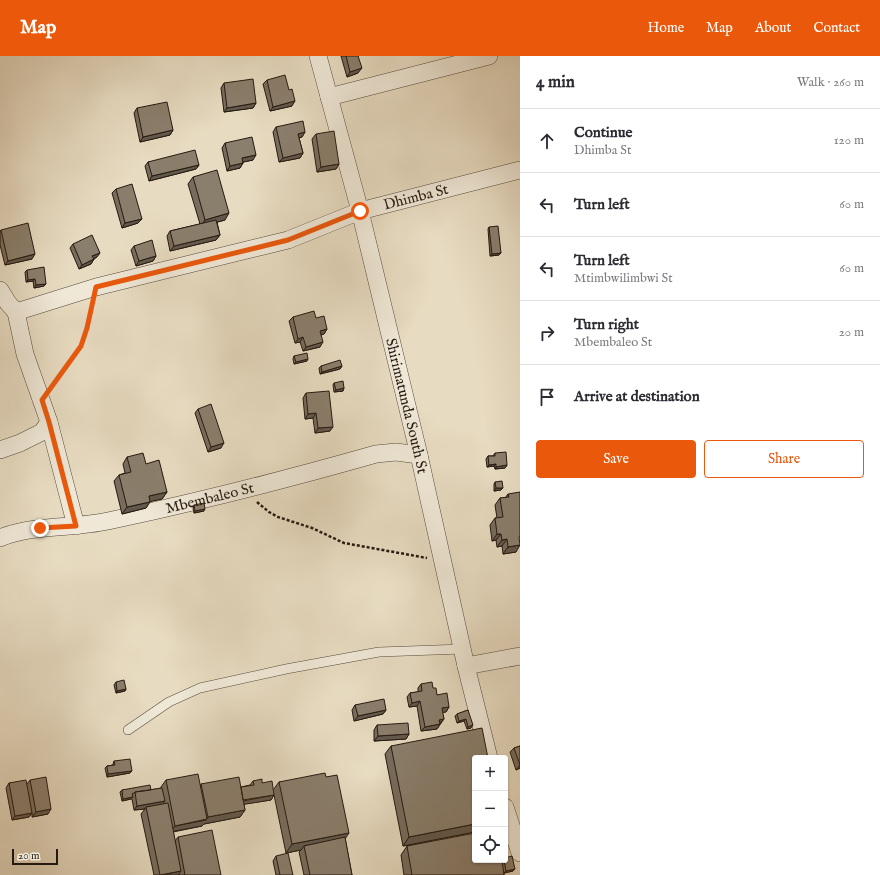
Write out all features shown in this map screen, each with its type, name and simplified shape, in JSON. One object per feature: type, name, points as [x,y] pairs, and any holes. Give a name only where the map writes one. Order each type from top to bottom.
[{"type":"street","name":"Shirimatunda South St","points":[[318,56],[360,211],[419,455],[466,666],[488,755]]},
{"type":"street","points":[[329,97],[489,56]]},
{"type":"street","name":"Dhimba St","points":[[16,312],[96,287],[288,240],[360,211],[520,170]]},
{"type":"street","points":[[0,290],[16,312],[25,354],[49,422],[76,526]]},
{"type":"street","points":[[0,450],[20,443],[42,432],[49,422]]},
{"type":"street","name":"Mbembaleo St","points":[[0,538],[15,532],[40,528],[76,526],[106,521],[244,489],[376,454],[396,452],[419,455]]},
{"type":"street","points":[[466,666],[520,656]]},
{"type":"street","points":[[508,816],[520,853]]},
{"type":"lane","points":[[128,730],[169,702],[200,688],[286,669],[378,652],[463,649]]},
{"type":"path","points":[[42,400],[81,346],[87,328],[96,287]]},
{"type":"path","points":[[244,489],[269,512],[321,532],[344,543],[443,561]]},
{"type":"building","points":[[346,56],[358,56],[362,68],[350,72]]},
{"type":"building","points":[[285,75],[289,90],[292,89],[295,101],[273,107],[267,80]]},
{"type":"building","points":[[253,79],[256,103],[227,108],[224,83]]},
{"type":"building","points":[[167,102],[173,130],[143,137],[137,108]]},
{"type":"building","points":[[303,121],[305,132],[298,134],[303,153],[283,158],[276,127]]},
{"type":"building","points":[[334,131],[339,164],[321,167],[316,134]]},
{"type":"building","points":[[252,137],[256,155],[242,158],[243,163],[230,166],[225,143]]},
{"type":"building","points":[[195,150],[199,165],[152,176],[148,162]]},
{"type":"building","points":[[217,170],[229,213],[205,220],[193,177]]},
{"type":"building","points":[[132,184],[142,219],[125,223],[116,189]]},
{"type":"building","points":[[216,220],[220,235],[174,246],[170,231]]},
{"type":"building","points":[[28,223],[35,254],[8,261],[1,230]]},
{"type":"building","points":[[498,226],[501,253],[492,254],[489,227]]},
{"type":"building","points":[[92,235],[100,253],[92,256],[94,259],[82,265],[73,244]]},
{"type":"building","points":[[152,240],[156,256],[139,261],[134,246]]},
{"type":"building","points":[[44,267],[46,284],[36,285],[35,279],[28,280],[27,270]]},
{"type":"building","points":[[314,311],[316,318],[324,316],[327,329],[320,331],[323,342],[306,347],[303,337],[298,339],[293,317]]},
{"type":"building","points":[[307,353],[308,359],[296,362],[294,356]]},
{"type":"building","points":[[340,360],[342,366],[322,372],[321,366]]},
{"type":"building","points":[[343,381],[344,388],[336,390],[334,383]]},
{"type":"building","points":[[329,391],[333,427],[318,428],[316,413],[308,414],[306,393]]},
{"type":"building","points":[[211,404],[224,443],[211,447],[198,409]]},
{"type":"building","points":[[506,452],[507,465],[496,467],[496,464],[489,465],[488,456],[495,456],[495,453]]},
{"type":"building","points":[[143,453],[146,464],[159,460],[167,492],[149,496],[150,502],[127,507],[119,475],[131,472],[127,457]]},
{"type":"building","points":[[502,481],[503,488],[496,488],[495,482]]},
{"type":"building","points":[[520,492],[520,545],[508,547],[507,539],[502,540],[501,534],[497,534],[495,518],[503,517],[500,498],[509,497],[508,494]]},
{"type":"building","points":[[204,503],[205,509],[195,511],[194,505]]},
{"type":"building","points":[[124,680],[126,689],[117,691],[116,682]]},
{"type":"building","points":[[432,682],[433,688],[436,688],[437,695],[447,693],[449,707],[442,708],[444,719],[439,720],[440,724],[425,727],[420,701],[412,703],[410,693],[422,691],[421,684]]},
{"type":"building","points":[[384,699],[386,710],[358,716],[355,705]]},
{"type":"building","points":[[468,710],[473,725],[468,727],[466,719],[459,721],[457,714]]},
{"type":"building","points":[[408,723],[409,734],[378,736],[377,725]]},
{"type":"building","points":[[482,728],[487,755],[472,755],[472,825],[409,837],[391,746]]},
{"type":"building","points":[[520,746],[520,765],[514,748]]},
{"type":"building","points":[[130,759],[132,771],[108,774],[107,766],[115,765],[114,761]]},
{"type":"building","points":[[325,773],[326,777],[337,775],[349,833],[292,844],[279,782]]},
{"type":"building","points":[[198,774],[207,819],[175,826],[166,780]]},
{"type":"building","points":[[46,777],[51,809],[36,812],[30,780]]},
{"type":"building","points":[[239,777],[245,810],[208,817],[201,784]]},
{"type":"building","points":[[262,779],[262,783],[272,781],[274,795],[243,800],[241,787],[254,785],[253,781]]},
{"type":"building","points":[[26,780],[32,813],[15,816],[9,783]]},
{"type":"building","points":[[150,785],[151,790],[135,792],[132,794],[133,797],[123,799],[122,790]]},
{"type":"building","points":[[162,788],[165,801],[137,806],[135,792]]},
{"type":"building","points":[[168,803],[181,871],[160,875],[146,807]]},
{"type":"building","points":[[212,830],[221,875],[185,875],[178,837]]},
{"type":"building","points":[[472,834],[472,863],[502,863],[504,875],[412,875],[407,846]]},
{"type":"building","points":[[345,837],[352,875],[310,875],[304,846]]},
{"type":"building","points":[[288,853],[293,875],[280,875],[276,856]]},
{"type":"building","points":[[512,856],[515,869],[506,871],[505,863],[508,863],[508,857]]},
{"type":"route","points":[[40,528],[76,526],[68,488],[42,400],[81,346],[87,328],[96,287],[288,240],[360,211]]}]
